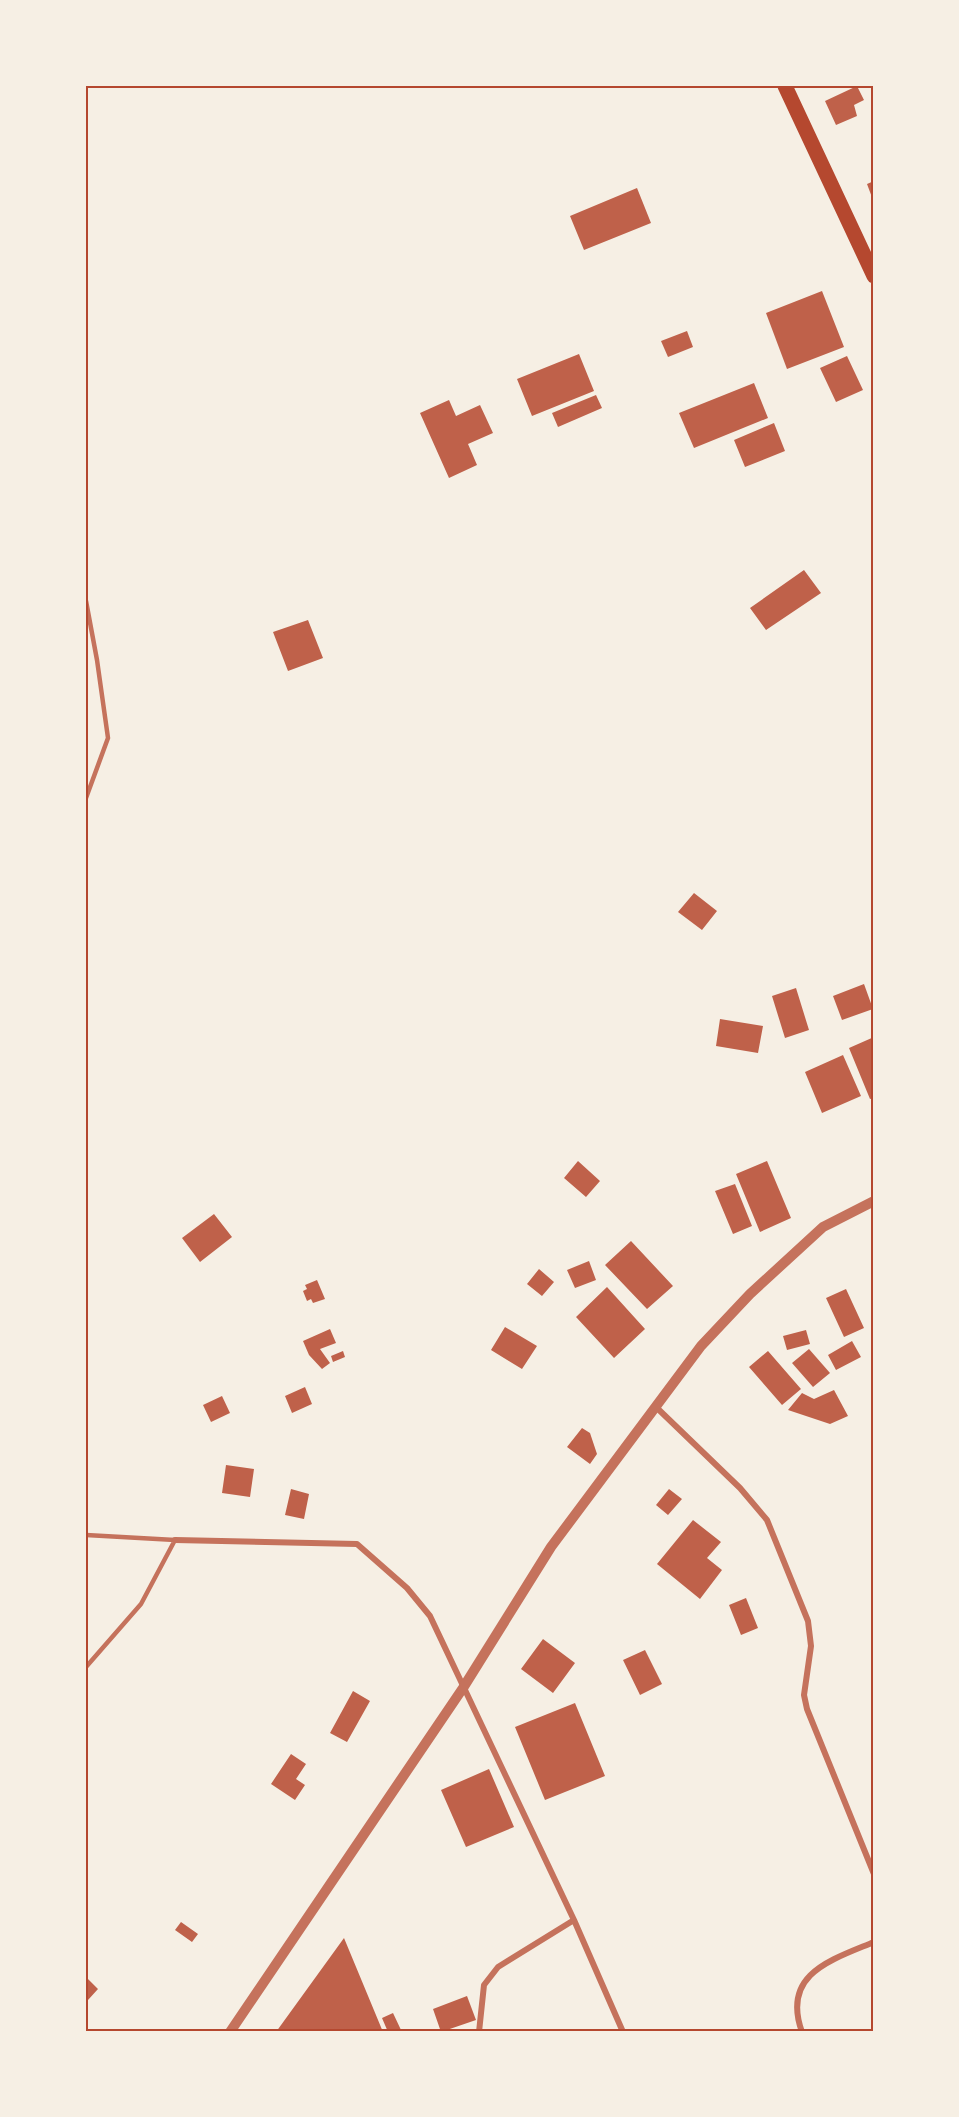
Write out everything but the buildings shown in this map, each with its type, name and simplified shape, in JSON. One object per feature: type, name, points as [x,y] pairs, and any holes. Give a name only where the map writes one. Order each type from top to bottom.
[{"type":"main road","points":[[786,86],[873,276]]},
{"type":"street","points":[[230,2031],[463,1688],[551,1547],[657,1408],[701,1346],[750,1294],[823,1227],[873,1201]]},
{"type":"street","points":[[657,1408],[740,1488],[767,1520],[772,1530],[811,1633],[804,1695],[807,1709],[873,1875]]},
{"type":"street","points":[[175,1540],[357,1544],[407,1588],[430,1616],[574,1920],[622,2031]]},
{"type":"street","points":[[479,2031],[484,1985],[498,1967],[574,1920]]},
{"type":"street","points":[[802,2031],[796,2012],[798,1993],[807,1976],[826,1963],[873,1941]]},
{"type":"lane","points":[[86,601],[98,660],[108,738],[86,798]]},
{"type":"lane","points":[[86,1535],[175,1540],[141,1604],[86,1667]]}]
